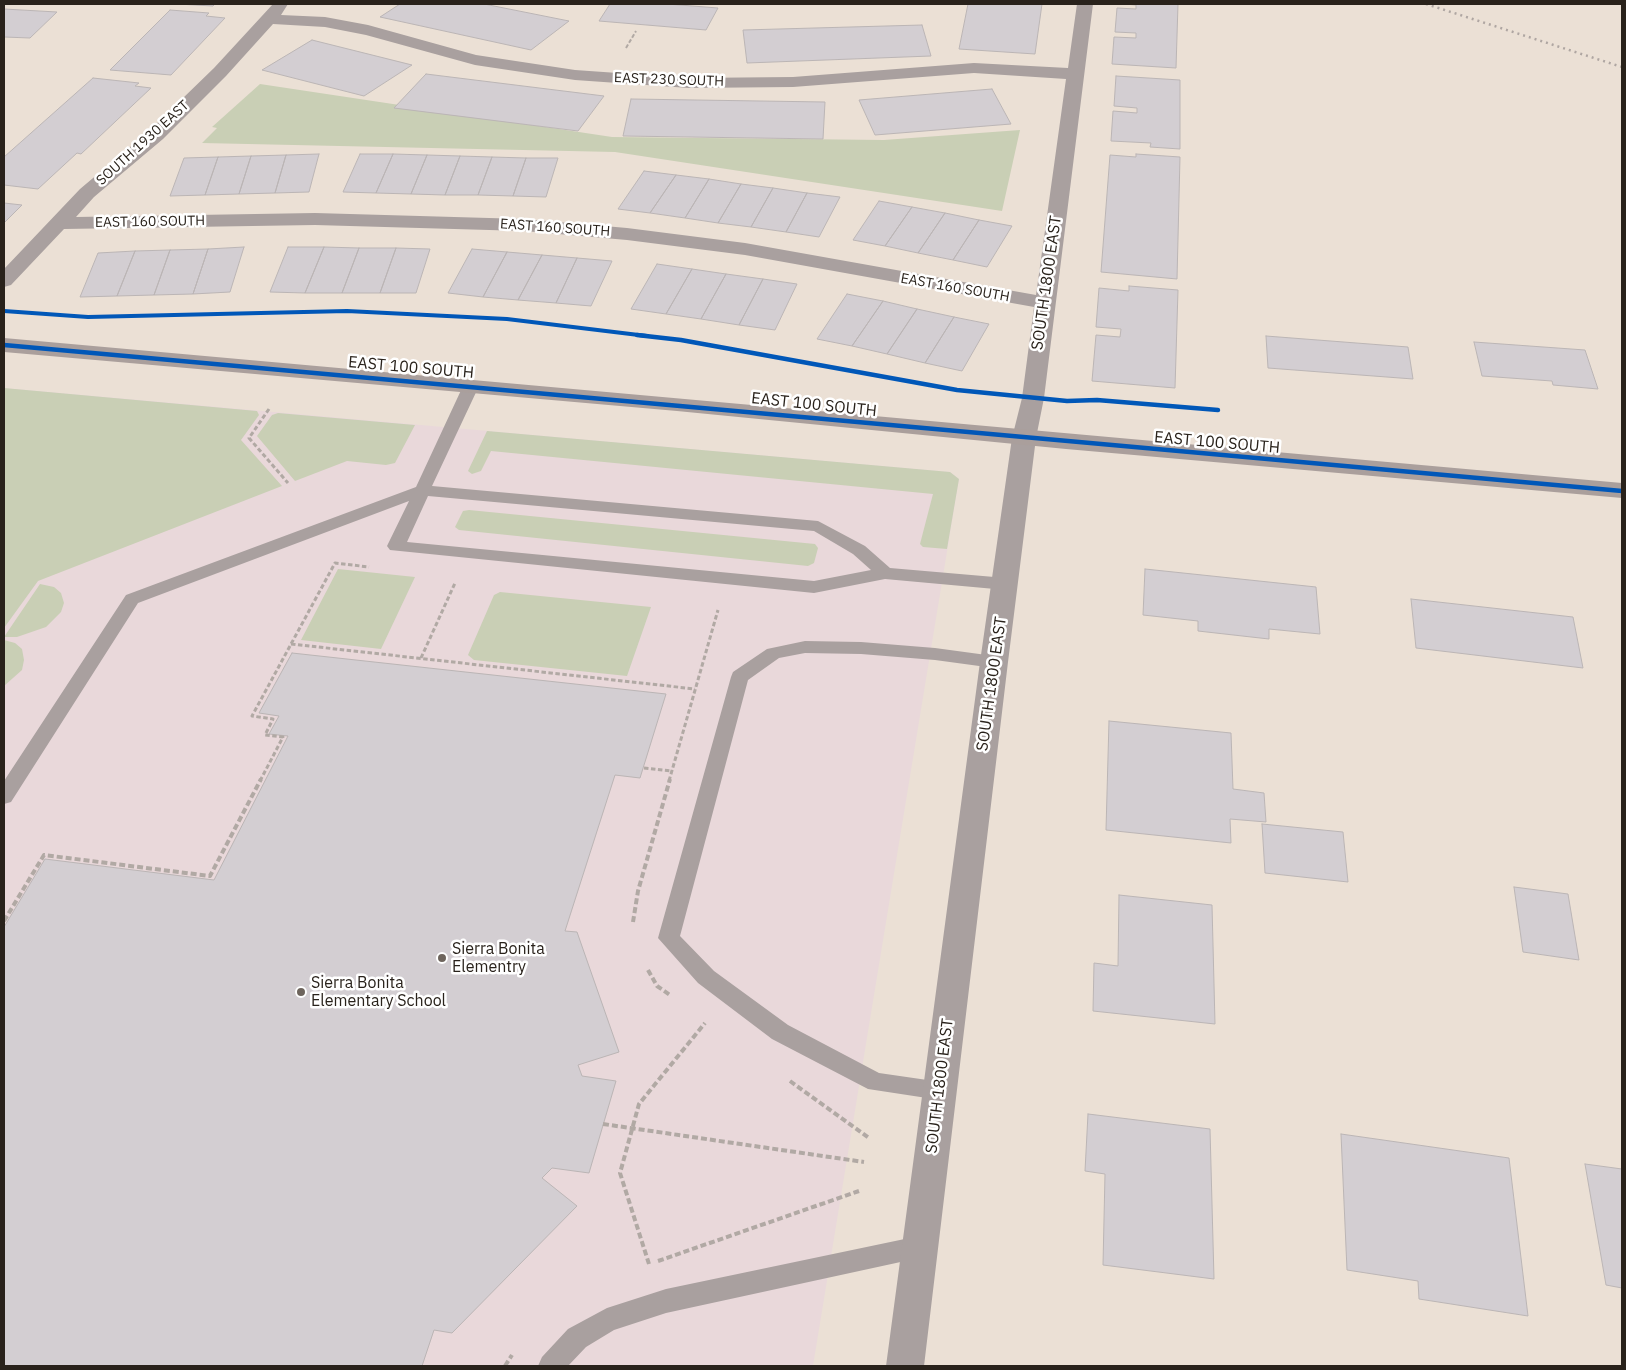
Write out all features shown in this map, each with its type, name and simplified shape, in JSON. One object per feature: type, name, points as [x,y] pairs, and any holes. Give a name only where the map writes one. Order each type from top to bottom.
[{"type":"street","name":"SOUTH 1930 EAST","points":[[4,281],[88,193],[156,134],[220,72],[282,4]]},
{"type":"street","name":"SOUTH 1800 EAST","points":[[905,1366],[994,662],[1006,584],[1024,438],[1033,398],[1074,74],[1085,4]]},
{"type":"street","name":"EAST 230 SOUTH","points":[[270,19],[325,22],[368,30],[475,60],[576,75],[632,80],[689,83],[793,82],[974,68],[1074,74]]},
{"type":"street","name":"EAST 160 SOUTH","points":[[59,223],[315,219],[534,226],[627,234],[745,249],[1045,303]]},
{"type":"street","name":"EAST 100 SOUTH","points":[[4,345],[1622,492]]},
{"type":"lane","points":[[471,386],[396,546],[814,587],[885,573],[1006,584]]},
{"type":"lane","points":[[4,797],[132,599],[422,490],[818,526],[859,550],[885,573]]},
{"type":"lane","points":[[940,1090],[876,1082],[780,1032],[706,977],[670,938],[740,677],[774,653],[805,647],[861,648],[935,654],[994,662]]},
{"type":"lane","points":[[551,1366],[577,1338],[607,1320],[666,1301],[920,1247]]},
{"type":"path","points":[[626,49],[636,31]]},
{"type":"path","points":[[269,409],[249,438],[288,483]]},
{"type":"path","points":[[4,921],[44,856],[210,876],[283,737],[265,735],[275,719],[252,716],[335,563],[373,567]]},
{"type":"path","points":[[421,658],[458,575]]},
{"type":"path","points":[[634,926],[633,918],[638,891],[720,602]]},
{"type":"path","points":[[291,644],[696,689]]},
{"type":"path","points":[[644,768],[672,771]]},
{"type":"path","points":[[642,961],[657,986],[671,996]]},
{"type":"path","points":[[700,1016],[714,1027]]},
{"type":"path","points":[[649,1264],[620,1172],[639,1104],[707,1021]]},
{"type":"path","points":[[784,1077],[869,1138]]},
{"type":"path","points":[[603,1124],[864,1162]]},
{"type":"shaded area","name":"Sierra Bonita Elementry","points":[[4,388],[950,472],[959,479],[813,1366],[4,1366]]},
{"type":"green space","points":[[260,84],[612,137],[884,140],[1020,130],[1002,211],[615,152],[202,143],[217,128],[212,127]]},
{"type":"green space","points":[[4,388],[257,411],[259,415],[241,440],[282,486],[38,581],[4,628]]},
{"type":"green space","points":[[278,413],[415,425],[395,463],[386,465],[347,461],[295,481],[257,436],[272,415]]},
{"type":"green space","points":[[487,431],[950,472],[959,479],[947,549],[923,547],[920,544],[933,494],[491,451],[481,471],[472,474],[468,471]]},
{"type":"green space","points":[[469,510],[815,544],[818,548],[814,563],[808,566],[459,530],[455,527],[463,511]]},
{"type":"green space","points":[[338,569],[415,577],[381,649],[301,640]]},
{"type":"green space","points":[[40,584],[54,587],[61,593],[64,603],[61,612],[46,627],[17,637],[4,637]]},
{"type":"green space","points":[[500,592],[651,607],[627,676],[474,660],[468,655],[494,595]]},
{"type":"green space","points":[[4,640],[15,643],[22,649],[24,660],[22,670],[4,686]]},
{"type":"building","points":[[177,4],[215,4],[213,6]]},
{"type":"building","points":[[400,4],[484,4],[569,21],[531,50],[380,17]]},
{"type":"building","points":[[610,4],[667,4],[718,8],[706,30],[599,21]]},
{"type":"building","points":[[968,4],[1042,4],[1035,54],[959,49]]},
{"type":"building","points":[[1124,4],[1178,4],[1176,68],[1112,64],[1114,37],[1136,38],[1136,33],[1115,32],[1117,8],[1136,9],[1136,5]]},
{"type":"building","points":[[4,9],[57,12],[30,38],[4,37]]},
{"type":"building","points":[[170,10],[209,13],[206,16],[225,18],[171,75],[110,70]]},
{"type":"building","points":[[922,25],[931,56],[747,63],[743,30]]},
{"type":"building","points":[[312,40],[412,65],[364,96],[262,70]]},
{"type":"building","points":[[426,74],[604,96],[578,131],[394,108]]},
{"type":"building","points":[[1116,76],[1180,80],[1180,149],[1150,147],[1151,143],[1111,141],[1113,111],[1137,113],[1137,108],[1114,106]]},
{"type":"building","points":[[93,78],[139,83],[135,86],[151,88],[81,154],[77,153],[38,189],[4,185],[4,157]]},
{"type":"building","points":[[992,89],[1011,124],[875,135],[859,100]]},
{"type":"building","points":[[631,99],[825,102],[823,139],[623,136]]},
{"type":"building","points":[[319,154],[309,192],[275,193],[286,155]]},
{"type":"building","points":[[360,154],[393,154],[376,193],[343,192]]},
{"type":"building","points":[[393,154],[427,155],[411,194],[376,193]]},
{"type":"building","points":[[1136,154],[1180,157],[1177,279],[1101,272],[1110,155],[1136,157]]},
{"type":"building","points":[[286,155],[275,193],[239,194],[251,156]]},
{"type":"building","points":[[427,155],[460,156],[445,195],[411,194]]},
{"type":"building","points":[[251,156],[239,194],[205,195],[218,157]]},
{"type":"building","points":[[460,156],[492,157],[478,195],[445,195]]},
{"type":"building","points":[[218,157],[205,195],[170,196],[184,158]]},
{"type":"building","points":[[492,157],[526,158],[513,196],[478,195]]},
{"type":"building","points":[[526,158],[558,158],[546,197],[513,196]]},
{"type":"building","points":[[644,171],[676,175],[650,213],[618,209]]},
{"type":"building","points":[[676,175],[709,179],[685,218],[650,213]]},
{"type":"building","points":[[709,179],[741,184],[718,223],[685,218]]},
{"type":"building","points":[[741,184],[773,188],[751,227],[718,223]]},
{"type":"building","points":[[773,188],[807,193],[786,232],[751,227]]},
{"type":"building","points":[[807,193],[840,197],[819,237],[786,232]]},
{"type":"building","points":[[879,201],[912,207],[885,246],[853,240]]},
{"type":"building","points":[[4,203],[22,205],[4,223]]},
{"type":"building","points":[[912,207],[945,213],[918,253],[885,246]]},
{"type":"building","points":[[945,213],[979,220],[953,260],[918,253]]},
{"type":"building","points":[[979,220],[1012,226],[987,267],[953,260]]},
{"type":"building","points":[[244,247],[230,292],[193,294],[208,249]]},
{"type":"building","points":[[288,247],[324,247],[305,293],[270,292]]},
{"type":"building","points":[[324,247],[359,248],[342,293],[305,293]]},
{"type":"building","points":[[359,248],[396,248],[380,293],[342,293]]},
{"type":"building","points":[[396,248],[430,249],[416,293],[380,293]]},
{"type":"building","points":[[208,249],[193,294],[154,295],[170,250]]},
{"type":"building","points":[[472,249],[507,252],[483,297],[448,293]]},
{"type":"building","points":[[170,250],[154,295],[117,296],[135,251]]},
{"type":"building","points":[[135,251],[117,296],[80,297],[98,253]]},
{"type":"building","points":[[507,252],[542,255],[518,300],[483,297]]},
{"type":"building","points":[[542,255],[577,258],[556,303],[518,300]]},
{"type":"building","points":[[577,258],[612,261],[591,306],[556,303]]},
{"type":"building","points":[[657,264],[692,269],[666,314],[631,309]]},
{"type":"building","points":[[692,269],[726,274],[701,319],[666,314]]},
{"type":"building","points":[[726,274],[763,279],[739,325],[701,319]]},
{"type":"building","points":[[763,279],[797,284],[775,330],[739,325]]},
{"type":"building","points":[[1129,286],[1178,290],[1175,388],[1092,381],[1096,335],[1120,337],[1121,329],[1096,327],[1099,288],[1129,291]]},
{"type":"building","points":[[847,294],[883,301],[852,346],[817,339]]},
{"type":"building","points":[[883,301],[917,309],[887,354],[852,346]]},
{"type":"building","points":[[917,309],[954,317],[925,363],[887,354]]},
{"type":"building","points":[[954,317],[989,324],[962,371],[925,363]]},
{"type":"building","points":[[1266,336],[1408,347],[1413,379],[1268,368]]},
{"type":"building","points":[[1474,342],[1585,350],[1598,389],[1553,385],[1552,381],[1482,376]]},
{"type":"building","points":[[1145,569],[1316,587],[1320,634],[1269,629],[1269,639],[1198,631],[1198,621],[1143,615]]},
{"type":"building","points":[[1411,599],[1573,617],[1583,668],[1416,648]]},
{"type":"building","name":"Sierra Bonita Elementary School","points":[[292,653],[666,694],[640,778],[615,775],[565,931],[577,932],[619,1052],[578,1065],[582,1076],[616,1081],[589,1173],[552,1168],[542,1178],[577,1206],[452,1333],[434,1330],[422,1366],[4,1366],[4,927],[45,859],[214,880],[288,736],[269,734],[279,716],[259,713]]},
{"type":"building","points":[[1109,721],[1231,733],[1233,789],[1264,793],[1266,822],[1230,819],[1231,843],[1106,830]]},
{"type":"building","points":[[1262,824],[1343,832],[1348,882],[1265,873]]},
{"type":"building","points":[[1514,887],[1568,894],[1579,960],[1523,952]]},
{"type":"building","points":[[1119,895],[1212,905],[1215,1024],[1093,1011],[1094,963],[1118,966]]},
{"type":"building","points":[[1088,1114],[1210,1129],[1214,1279],[1103,1265],[1105,1174],[1085,1171]]},
{"type":"building","points":[[1341,1134],[1509,1158],[1528,1316],[1419,1299],[1418,1281],[1347,1270]]},
{"type":"building","points":[[1585,1164],[1622,1169],[1622,1288],[1606,1285]]},
{"type":"railway","points":[[1426,4],[1622,67]]},
{"type":"cycle path","points":[[4,311],[88,317],[347,311],[507,319],[681,340],[957,390],[1067,401],[1097,400],[1218,410]]},
{"type":"cycle path","points":[[4,345],[677,404],[1066,442],[1622,491]]},
{"type":"place","name":"Sierra Bonita Elementry","points":[[442,958]]},
{"type":"place","name":"Sierra Bonita Elementary School","points":[[301,992]]}]
